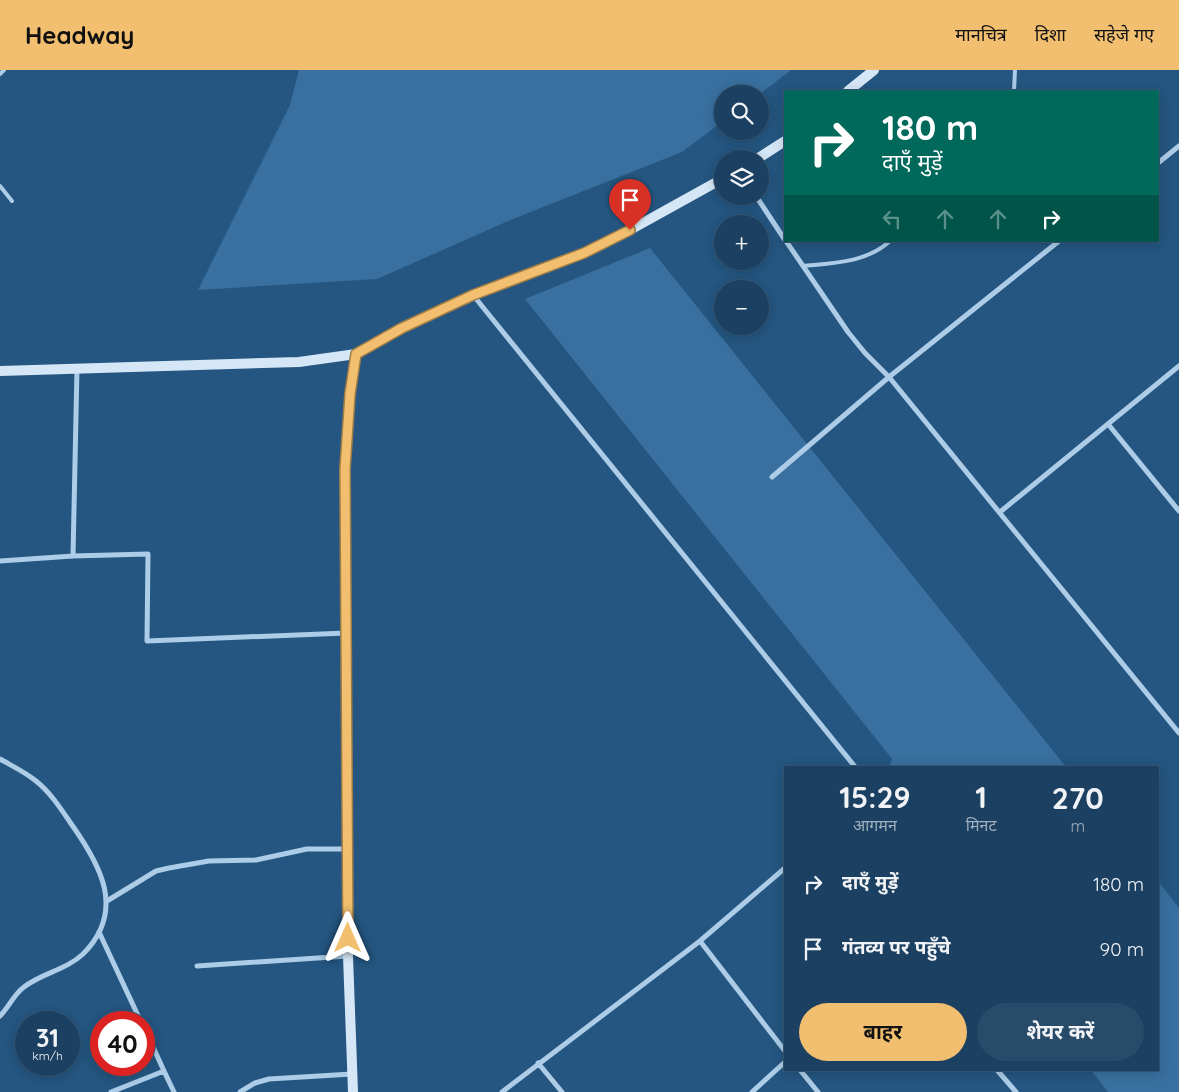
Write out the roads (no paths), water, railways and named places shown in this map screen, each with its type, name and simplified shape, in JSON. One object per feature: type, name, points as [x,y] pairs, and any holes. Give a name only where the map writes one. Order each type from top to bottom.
[{"type":"street","points":[[849,90],[874,70]]},
{"type":"street","points":[[769,151],[784,142]]},
{"type":"street","points":[[1159,162],[1179,146]]},
{"type":"street","points":[[0,371],[299,362],[356,354],[402,328],[473,295],[584,253],[714,183]]},
{"type":"street","points":[[762,205],[784,237]]},
{"type":"street","points":[[787,242],[848,332],[865,353],[889,376],[1179,733]]},
{"type":"street","points":[[772,477],[889,376],[1059,242]]},
{"type":"street","points":[[473,295],[854,766]]},
{"type":"street","points":[[353,1092],[348,956],[345,469],[350,394],[356,354]]},
{"type":"street","points":[[1000,512],[1179,366]]},
{"type":"street","points":[[73,556],[77,368]]},
{"type":"street","points":[[1108,424],[1179,511]]},
{"type":"street","points":[[0,561],[73,556],[148,554],[147,641],[346,633]]},
{"type":"street","points":[[0,759],[34,779],[51,795],[94,860],[104,882],[107,901],[105,917],[99,932],[84,953],[70,965],[23,987],[0,1016]]},
{"type":"street","points":[[107,901],[156,872],[169,868],[209,861],[256,860],[307,849],[348,849]]},
{"type":"street","points":[[502,1092],[700,941],[784,869]]},
{"type":"street","points":[[99,932],[137,1011]]},
{"type":"street","points":[[700,941],[784,1050]]},
{"type":"street","points":[[197,966],[348,956]]},
{"type":"street","points":[[155,1051],[174,1092]]},
{"type":"street","points":[[752,1092],[784,1063]]},
{"type":"street","points":[[538,1064],[562,1092]]},
{"type":"street","points":[[110,1092],[164,1071]]},
{"type":"street","points":[[801,1071],[818,1092]]},
{"type":"street","points":[[998,1071],[1016,1092]]},
{"type":"street","points":[[240,1092],[255,1083],[269,1079],[352,1074]]},
{"type":"lane","points":[[0,74],[4,70]]},
{"type":"lane","points":[[1014,70],[1014,90]]},
{"type":"lane","points":[[0,186],[12,201]]},
{"type":"lane","points":[[803,266],[844,262],[865,257],[883,248],[889,242]]}]
